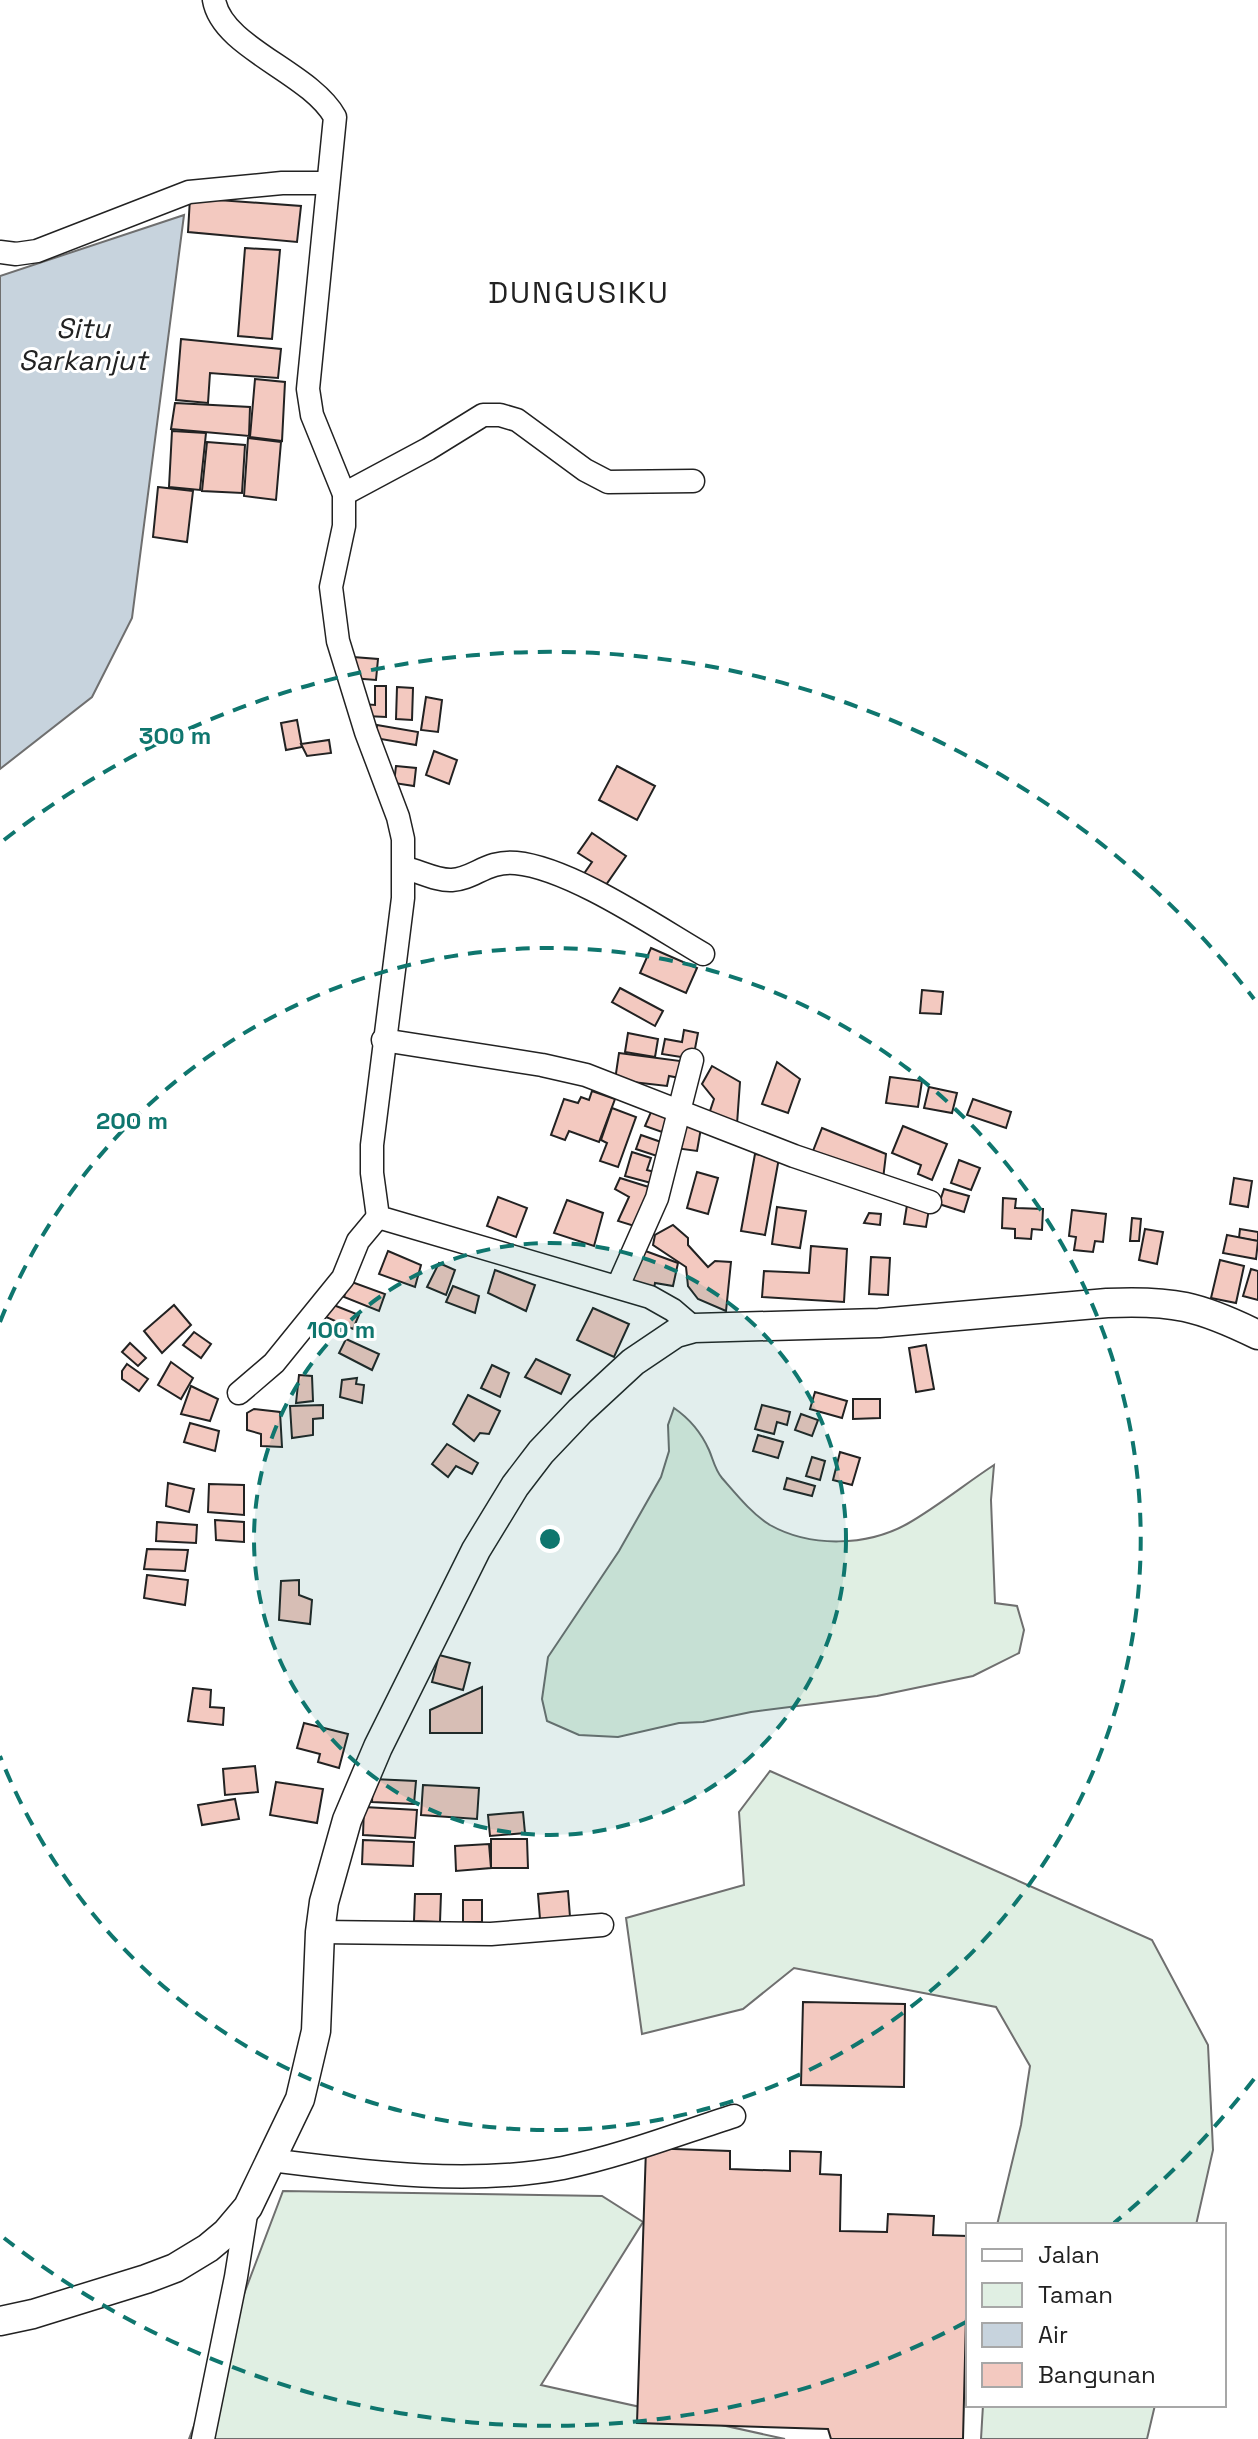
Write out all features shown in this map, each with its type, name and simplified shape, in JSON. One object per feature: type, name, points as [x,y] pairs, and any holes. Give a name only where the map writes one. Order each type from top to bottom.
[{"type":"main road","points":[[0,2321],[111,2291],[175,2268],[226,2233],[248,2207],[300,2099],[313,2050],[320,1932],[328,1882],[352,1808],[378,1747],[438,1623],[499,1511],[541,1452],[633,1362],[676,1333],[694,1328],[865,1324],[1153,1301],[1195,1307],[1258,1335]]},
{"type":"street","points":[[214,0],[216,12],[231,31],[328,104],[335,117],[308,389],[312,415],[344,494],[344,526],[331,587],[338,641],[366,732],[398,817],[405,868],[372,1145],[378,1217],[358,1241],[343,1278],[274,1363],[239,1393]]},
{"type":"street","points":[[0,252],[16,254],[37,251],[189,192],[282,183],[328,183]]},
{"type":"street","points":[[344,494],[483,415],[500,415],[517,420],[585,470],[608,482],[693,481]]},
{"type":"street","points":[[405,868],[450,880],[494,864],[528,865],[552,871],[703,954]]},
{"type":"street","points":[[383,1040],[564,1069],[794,1156],[930,1202]]},
{"type":"street","points":[[618,1286],[657,1198],[692,1060]]},
{"type":"street","points":[[378,1217],[650,1297],[673,1310],[694,1328]]},
{"type":"street","points":[[320,1932],[491,1934],[602,1925]]},
{"type":"street","points":[[270,2160],[363,2172],[483,2176],[563,2168],[734,2116]]},
{"type":"street","points":[[203,2439],[248,2207]]},
{"type":"green space","points":[[674,1408],[699,1432],[720,1475],[751,1510],[770,1525],[803,1538],[857,1540],[891,1531],[929,1510],[994,1465],[991,1500],[995,1603],[1017,1606],[1024,1630],[1019,1653],[973,1676],[877,1696],[679,1723],[618,1737],[579,1735],[547,1721],[542,1699],[548,1657],[619,1551],[661,1477],[669,1451],[668,1425]]},
{"type":"green space","points":[[770,1771],[1152,1940],[1208,2045],[1213,2150],[1196,2223],[997,2223],[1021,2125],[1030,2066],[996,2007],[794,1968],[743,2009],[642,2034],[626,1918],[744,1885],[739,1812]]},
{"type":"green space","points":[[283,2191],[602,2196],[643,2222],[541,2385],[785,2439],[189,2439]]},
{"type":"green space","points":[[983,2407],[1155,2407],[1147,2439],[981,2439]]},
{"type":"water","name":"Situ Sarkanjut","points":[[184,215],[132,618],[92,697],[0,769],[0,276]]},
{"type":"building","points":[[190,198],[301,206],[297,242],[188,232]]},
{"type":"building","points":[[245,248],[280,250],[272,339],[238,336]]},
{"type":"building","points":[[181,339],[281,349],[278,378],[210,373],[208,403],[176,400]]},
{"type":"building","points":[[255,379],[285,382],[282,441],[250,437]]},
{"type":"building","points":[[175,403],[250,407],[249,436],[171,429]]},
{"type":"building","points":[[172,431],[206,433],[200,490],[169,487]]},
{"type":"building","points":[[248,438],[281,442],[276,500],[244,496]]},
{"type":"building","points":[[207,442],[245,445],[242,493],[202,491]]},
{"type":"building","points":[[158,487],[193,491],[187,542],[153,537]]},
{"type":"building","points":[[353,657],[378,659],[376,680],[351,678]]},
{"type":"building","points":[[375,686],[386,686],[386,717],[366,716],[363,704],[375,705]]},
{"type":"building","points":[[397,687],[413,688],[412,720],[396,719]]},
{"type":"building","points":[[426,697],[442,700],[438,732],[421,730]]},
{"type":"building","points":[[297,720],[302,747],[286,750],[281,723]]},
{"type":"building","points":[[377,725],[418,732],[416,745],[375,738]]},
{"type":"building","points":[[329,740],[331,753],[307,756],[301,744]]},
{"type":"building","points":[[434,751],[457,760],[449,784],[426,775]]},
{"type":"building","points":[[396,766],[416,768],[414,786],[394,783]]},
{"type":"building","points":[[617,766],[655,786],[637,820],[599,800]]},
{"type":"building","points":[[592,833],[626,856],[601,892],[581,878],[592,862],[578,853]]},
{"type":"building","points":[[651,948],[697,968],[686,993],[640,973]]},
{"type":"building","points":[[620,988],[663,1011],[655,1026],[612,1002]]},
{"type":"building","points":[[922,990],[943,992],[941,1014],[920,1013]]},
{"type":"building","points":[[684,1030],[698,1033],[694,1054],[681,1057],[662,1054],[665,1039],[682,1042]]},
{"type":"building","points":[[628,1033],[658,1039],[655,1057],[625,1052]]},
{"type":"building","points":[[619,1053],[688,1062],[685,1079],[669,1076],[667,1086],[615,1080]]},
{"type":"building","points":[[777,1062],[800,1079],[788,1113],[762,1104]]},
{"type":"building","points":[[712,1066],[740,1082],[737,1124],[709,1114],[714,1099],[702,1084]]},
{"type":"building","points":[[890,1077],[922,1081],[918,1107],[886,1103]]},
{"type":"building","points":[[929,1087],[957,1093],[952,1113],[924,1108]]},
{"type":"building","points":[[592,1091],[615,1099],[599,1142],[569,1131],[565,1140],[551,1135],[564,1099],[578,1103],[581,1097],[589,1100]]},
{"type":"building","points":[[973,1099],[1011,1112],[1006,1128],[967,1115]]},
{"type":"building","points":[[612,1108],[636,1117],[618,1167],[600,1161],[607,1143],[601,1140]]},
{"type":"building","points":[[651,1112],[667,1118],[662,1132],[645,1126]]},
{"type":"building","points":[[678,1125],[701,1128],[697,1151],[675,1148]]},
{"type":"building","points":[[903,1126],[947,1144],[932,1180],[918,1174],[921,1165],[892,1153]]},
{"type":"building","points":[[822,1128],[886,1154],[883,1179],[813,1151]]},
{"type":"building","points":[[641,1135],[661,1142],[657,1156],[636,1149]]},
{"type":"building","points":[[632,1152],[651,1158],[647,1170],[658,1173],[655,1184],[625,1176]]},
{"type":"building","points":[[755,1154],[779,1158],[765,1235],[741,1231]]},
{"type":"building","points":[[959,1160],[980,1168],[971,1190],[951,1183]]},
{"type":"building","points":[[697,1172],[718,1178],[708,1214],[687,1208]]},
{"type":"building","points":[[620,1178],[655,1189],[641,1228],[618,1221],[629,1197],[615,1189]]},
{"type":"building","points":[[1234,1178],[1252,1181],[1248,1207],[1230,1204]]},
{"type":"building","points":[[944,1189],[969,1196],[964,1212],[939,1204]]},
{"type":"building","points":[[498,1197],[527,1208],[516,1237],[487,1226]]},
{"type":"building","points":[[1003,1198],[1016,1199],[1015,1208],[1043,1209],[1042,1230],[1032,1229],[1031,1239],[1015,1238],[1015,1229],[1002,1228]]},
{"type":"building","points":[[567,1200],[603,1213],[594,1246],[554,1233]]},
{"type":"building","points":[[907,1205],[929,1209],[926,1227],[904,1224]]},
{"type":"building","points":[[777,1207],[806,1211],[800,1248],[772,1244]]},
{"type":"building","points":[[1072,1210],[1106,1214],[1103,1242],[1095,1241],[1093,1252],[1074,1250],[1076,1237],[1069,1236]]},
{"type":"building","points":[[869,1213],[881,1214],[880,1225],[864,1223]]},
{"type":"building","points":[[1132,1218],[1141,1219],[1139,1241],[1130,1241]]},
{"type":"building","points":[[673,1225],[688,1238],[688,1245],[708,1267],[715,1261],[731,1262],[726,1311],[698,1299],[688,1286],[686,1267],[653,1245],[655,1235]]},
{"type":"building","points":[[1145,1229],[1163,1232],[1157,1264],[1139,1260]]},
{"type":"building","points":[[1240,1229],[1258,1232],[1258,1241],[1239,1238]]},
{"type":"building","points":[[1227,1235],[1258,1241],[1256,1259],[1223,1253]]},
{"type":"building","points":[[811,1246],[847,1249],[844,1302],[762,1297],[764,1271],[809,1273]]},
{"type":"building","points":[[640,1249],[678,1263],[673,1286],[655,1283],[653,1294],[632,1286],[631,1276]]},
{"type":"building","points":[[388,1251],[421,1265],[415,1287],[379,1274]]},
{"type":"building","points":[[871,1257],[890,1258],[888,1295],[869,1294]]},
{"type":"building","points":[[1220,1260],[1244,1266],[1236,1303],[1211,1298]]},
{"type":"building","points":[[439,1263],[455,1270],[446,1295],[427,1287]]},
{"type":"building","points":[[1251,1269],[1258,1271],[1258,1300],[1243,1296]]},
{"type":"building","points":[[495,1270],[535,1285],[526,1311],[488,1293]]},
{"type":"building","points":[[349,1281],[385,1294],[379,1311],[344,1297]]},
{"type":"building","points":[[453,1286],[479,1296],[475,1313],[446,1302]]},
{"type":"building","points":[[331,1304],[359,1315],[353,1329],[326,1317]]},
{"type":"building","points":[[174,1305],[191,1325],[162,1353],[144,1331]]},
{"type":"building","points":[[593,1308],[629,1324],[614,1357],[577,1340]]},
{"type":"building","points":[[194,1332],[211,1344],[201,1358],[183,1345]]},
{"type":"building","points":[[346,1339],[379,1354],[372,1370],[339,1353]]},
{"type":"building","points":[[130,1343],[146,1358],[138,1366],[122,1352]]},
{"type":"building","points":[[926,1345],[934,1389],[916,1392],[909,1348]]},
{"type":"building","points":[[536,1359],[570,1375],[561,1394],[525,1377]]},
{"type":"building","points":[[171,1362],[193,1378],[181,1399],[158,1385]]},
{"type":"building","points":[[127,1364],[148,1379],[139,1391],[122,1379],[122,1371]]},
{"type":"building","points":[[492,1365],[509,1373],[500,1397],[481,1388]]},
{"type":"building","points":[[299,1375],[312,1376],[313,1401],[296,1403]]},
{"type":"building","points":[[357,1378],[356,1384],[364,1385],[362,1403],[340,1397],[342,1380]]},
{"type":"building","points":[[191,1386],[218,1399],[210,1421],[181,1414]]},
{"type":"building","points":[[815,1392],[847,1401],[842,1418],[810,1409]]},
{"type":"building","points":[[468,1395],[500,1411],[489,1434],[480,1433],[474,1441],[453,1424]]},
{"type":"building","points":[[853,1399],[880,1399],[880,1418],[853,1419]]},
{"type":"building","points":[[323,1405],[323,1418],[313,1419],[313,1435],[292,1438],[290,1406]]},
{"type":"building","points":[[762,1405],[790,1412],[787,1425],[777,1422],[774,1434],[755,1429]]},
{"type":"building","points":[[254,1409],[280,1412],[282,1447],[261,1446],[261,1434],[247,1430],[247,1413]]},
{"type":"building","points":[[801,1414],[818,1420],[812,1436],[795,1430]]},
{"type":"building","points":[[190,1423],[219,1431],[215,1451],[184,1442]]},
{"type":"building","points":[[758,1435],[783,1442],[778,1458],[753,1451]]},
{"type":"building","points":[[447,1444],[478,1463],[472,1474],[456,1466],[448,1477],[432,1464]]},
{"type":"building","points":[[840,1452],[860,1458],[852,1485],[833,1480]]},
{"type":"building","points":[[812,1457],[825,1461],[820,1480],[806,1476]]},
{"type":"building","points":[[787,1478],[815,1486],[812,1496],[784,1489]]},
{"type":"building","points":[[168,1483],[194,1489],[189,1512],[166,1506]]},
{"type":"building","points":[[209,1484],[244,1485],[244,1515],[208,1512]]},
{"type":"building","points":[[215,1520],[244,1522],[244,1542],[216,1540]]},
{"type":"building","points":[[157,1522],[197,1525],[196,1543],[156,1541]]},
{"type":"building","points":[[147,1549],[188,1550],[185,1571],[144,1569]]},
{"type":"building","points":[[147,1575],[188,1580],[185,1605],[144,1598]]},
{"type":"building","points":[[299,1580],[299,1595],[312,1600],[310,1624],[279,1620],[281,1581]]},
{"type":"building","points":[[439,1655],[470,1663],[463,1690],[432,1682]]},
{"type":"building","points":[[482,1687],[482,1733],[430,1733],[430,1710]]},
{"type":"building","points":[[193,1688],[211,1690],[210,1707],[224,1708],[223,1725],[188,1721]]},
{"type":"building","points":[[304,1723],[348,1734],[339,1768],[318,1762],[320,1754],[297,1748]]},
{"type":"building","points":[[255,1766],[258,1792],[225,1795],[223,1769]]},
{"type":"building","points":[[373,1779],[416,1781],[414,1804],[372,1802]]},
{"type":"building","points":[[276,1782],[323,1789],[317,1823],[270,1815]]},
{"type":"building","points":[[423,1785],[479,1788],[477,1819],[421,1815]]},
{"type":"building","points":[[235,1799],[239,1819],[202,1825],[198,1805]]},
{"type":"building","points":[[364,1807],[417,1810],[415,1838],[363,1835]]},
{"type":"building","points":[[523,1812],[525,1833],[490,1836],[488,1815]]},
{"type":"building","points":[[491,1839],[527,1839],[528,1868],[491,1868]]},
{"type":"building","points":[[363,1840],[414,1842],[413,1866],[362,1864]]},
{"type":"building","points":[[489,1844],[491,1868],[456,1871],[455,1846]]},
{"type":"building","points":[[568,1891],[570,1917],[540,1919],[538,1894]]},
{"type":"building","points":[[415,1894],[441,1894],[440,1922],[414,1921]]},
{"type":"building","points":[[463,1900],[482,1900],[482,1922],[463,1922]]},
{"type":"building","points":[[803,2002],[905,2004],[904,2087],[801,2085]]},
{"type":"building","points":[[646,2148],[730,2151],[730,2169],[790,2171],[790,2151],[821,2152],[820,2174],[841,2175],[840,2231],[887,2232],[888,2214],[934,2216],[933,2235],[966,2236],[963,2439],[831,2439],[828,2429],[637,2423]]},
{"type":"district","name":"DUNGUSIKU","points":[[579,292]]}]
